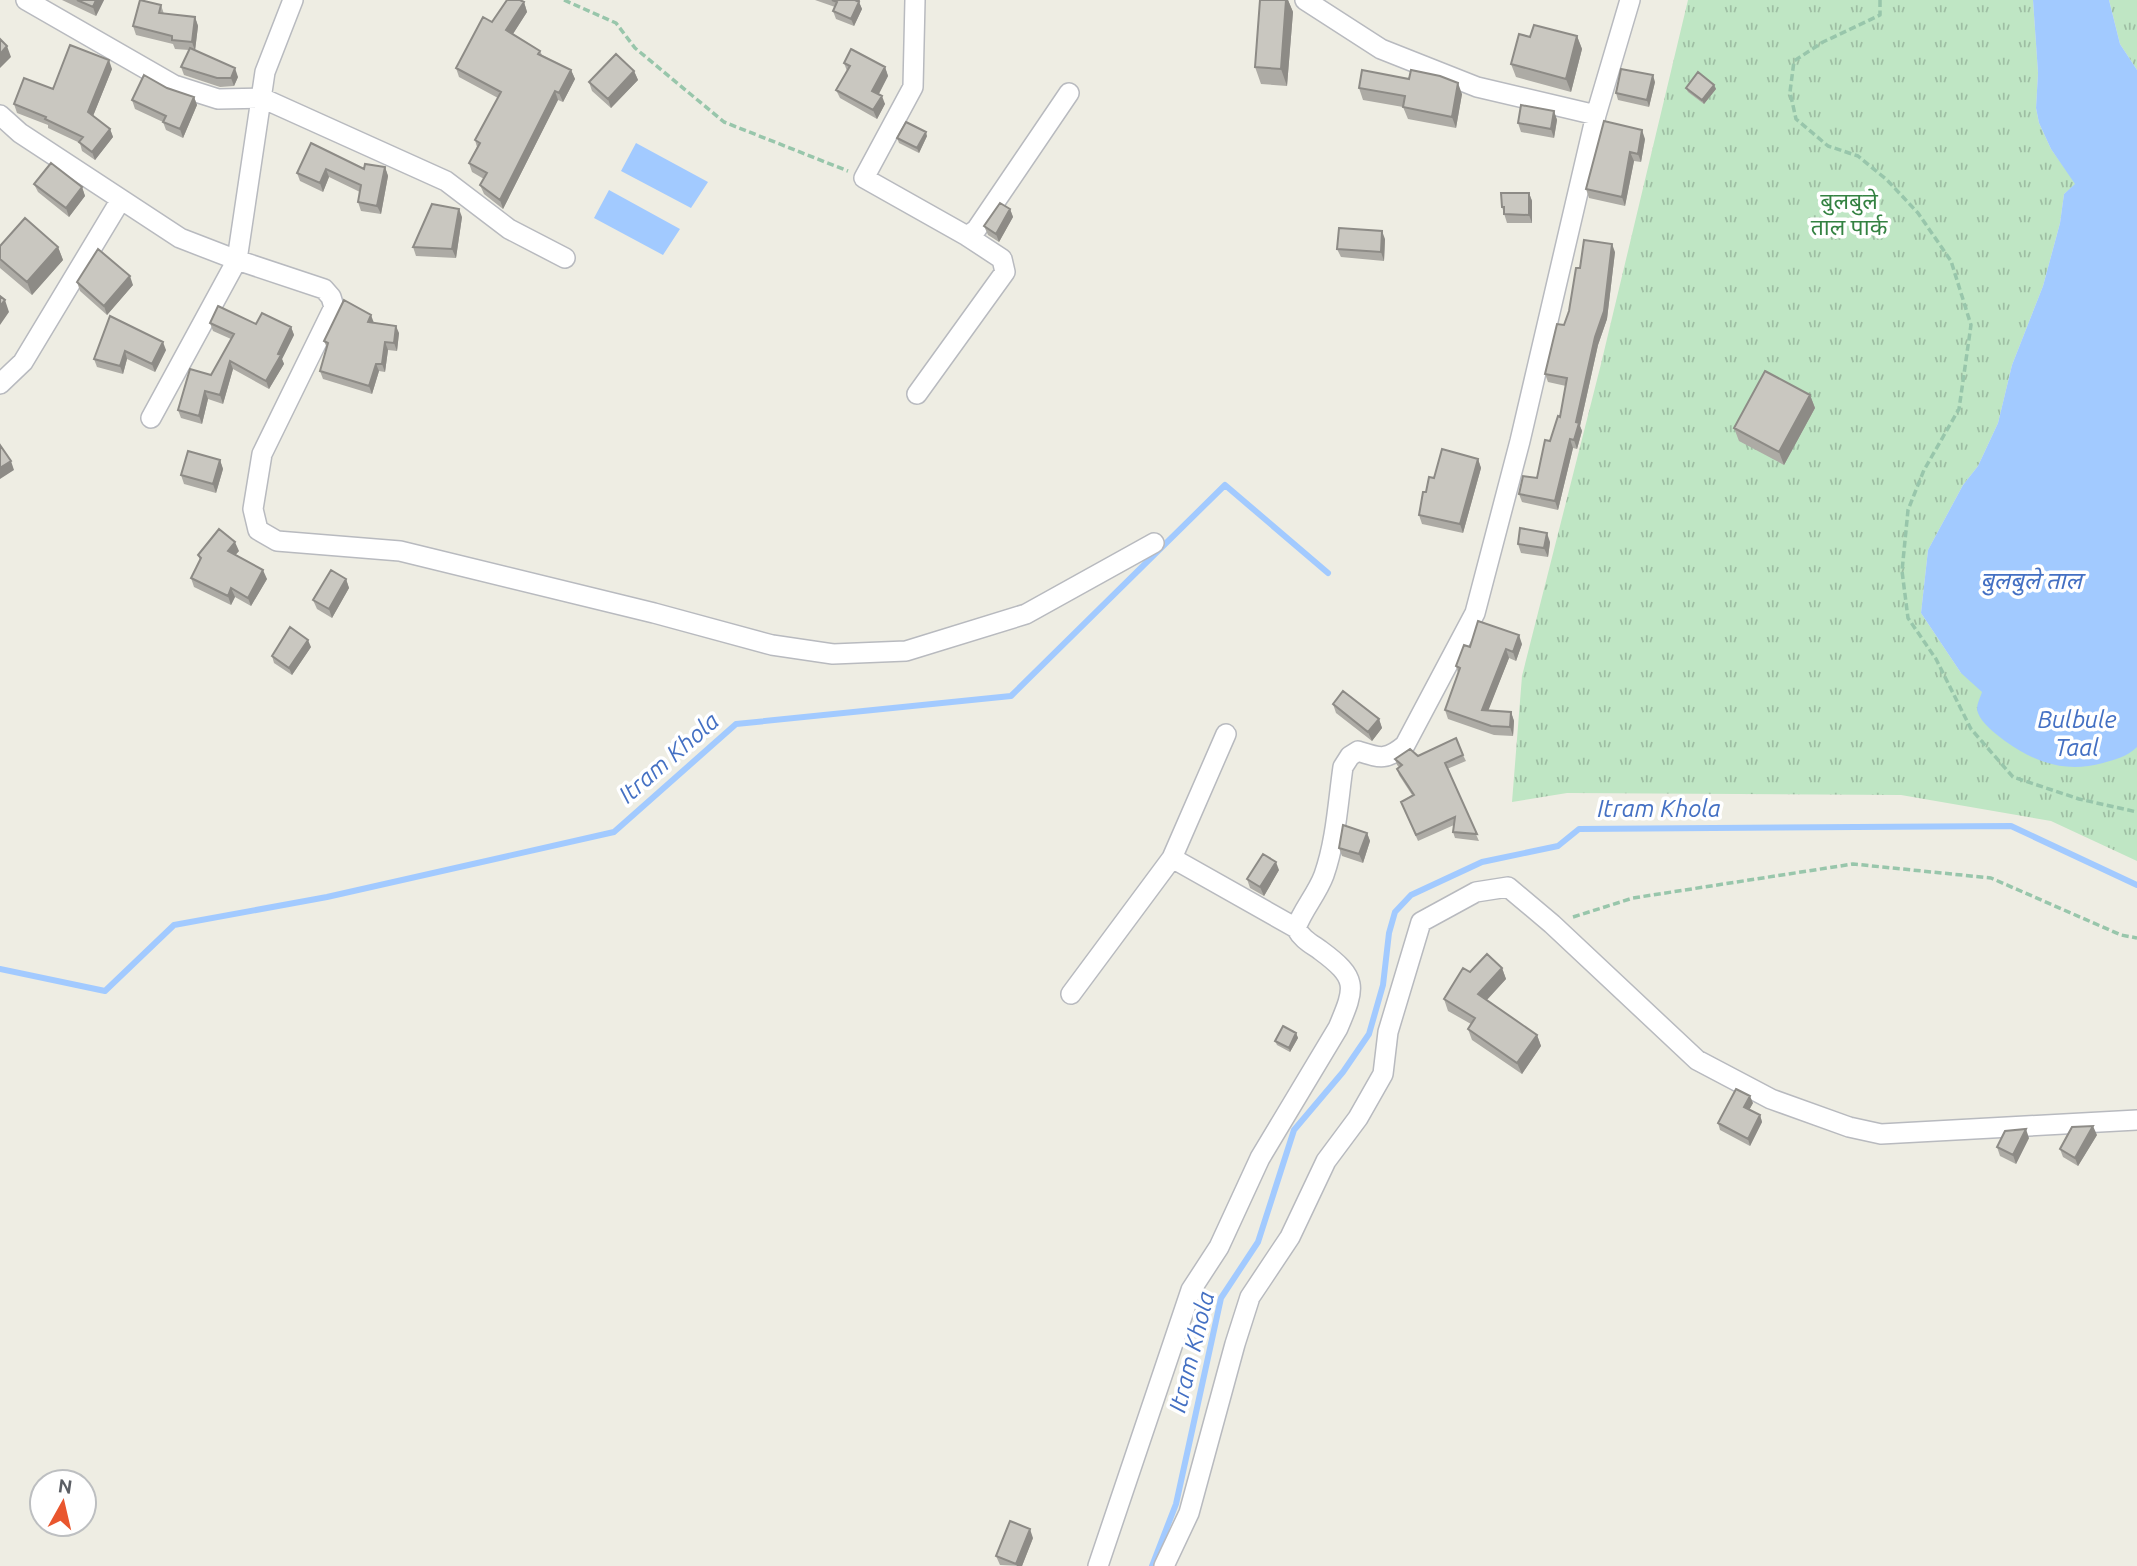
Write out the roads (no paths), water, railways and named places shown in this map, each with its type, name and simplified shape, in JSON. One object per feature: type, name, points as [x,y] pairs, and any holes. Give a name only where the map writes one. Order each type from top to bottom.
[{"type":"street","points":[[26,0],[174,85],[218,99],[262,98],[446,181],[509,229],[565,258]]},
{"type":"street","points":[[151,418],[237,260],[265,72],[293,0]]},
{"type":"street","points":[[915,0],[913,86],[864,178],[967,236],[1002,259],[1005,272],[917,394]]},
{"type":"street","points":[[1305,0],[1381,49],[1477,87],[1596,114]]},
{"type":"street","points":[[1296,928],[1328,862],[1343,767],[1357,751],[1382,758],[1394,754],[1405,745],[1475,613],[1526,414],[1596,114],[1630,0]]},
{"type":"street","points":[[967,236],[976,230],[1069,93]]},
{"type":"street","points":[[0,115],[20,133],[180,238],[324,289],[331,297],[334,307],[262,454],[253,509],[258,530],[277,541],[400,551],[654,613],[772,645],[833,654],[906,651],[1026,614],[1154,543]]},
{"type":"street","points":[[0,384],[23,362],[120,201]]},
{"type":"street","points":[[1071,994],[1172,858],[1226,734]]},
{"type":"street","points":[[1098,1566],[1191,1290],[1219,1247],[1260,1158],[1338,1028],[1352,987],[1347,973],[1339,964],[1301,937],[1296,928],[1172,858]]},
{"type":"street","points":[[1164,1566],[1189,1513],[1234,1344],[1250,1297],[1290,1237],[1326,1161],[1358,1118],[1383,1074],[1388,1032],[1421,922],[1476,892],[1508,887],[1552,924],[1697,1060],[1771,1098],[1849,1127],[1881,1134],[2137,1120]]},
{"type":"water","name":"बुलबुले ताल","points":[[2033,0],[2109,0],[2120,44],[2137,70],[2137,747],[2117,759],[2076,767],[2051,764],[2028,755],[1986,725],[1977,710],[1982,692],[1961,673],[1921,613],[1928,550],[1963,485],[1978,466],[1998,423],[2012,365],[2043,286],[2060,223],[2064,194],[2075,184],[2051,149],[2039,123],[2036,108],[2038,73]]},
{"type":"water","points":[[636,143],[708,182],[691,208],[621,171]]},
{"type":"water","points":[[609,190],[680,229],[663,255],[594,218]]},
{"type":"waterway","name":"Itram Khola","points":[[0,969],[105,991],[174,925],[327,897],[614,832],[736,724],[1011,696],[1225,485],[1328,573]]},
{"type":"waterway","name":"Itram Khola","points":[[1152,1566],[1176,1504],[1221,1298],[1258,1242],[1294,1130],[1343,1072],[1369,1034],[1383,985],[1389,933],[1395,912],[1411,895],[1482,862],[1558,846],[1579,829],[2011,826],[2137,885]]},
{"type":"park label","name":"बुलबुले ताल पार्क","points":[[1849,214]]},
{"type":"water label","name":"Bulbule Taal","points":[[2077,734]]}]
